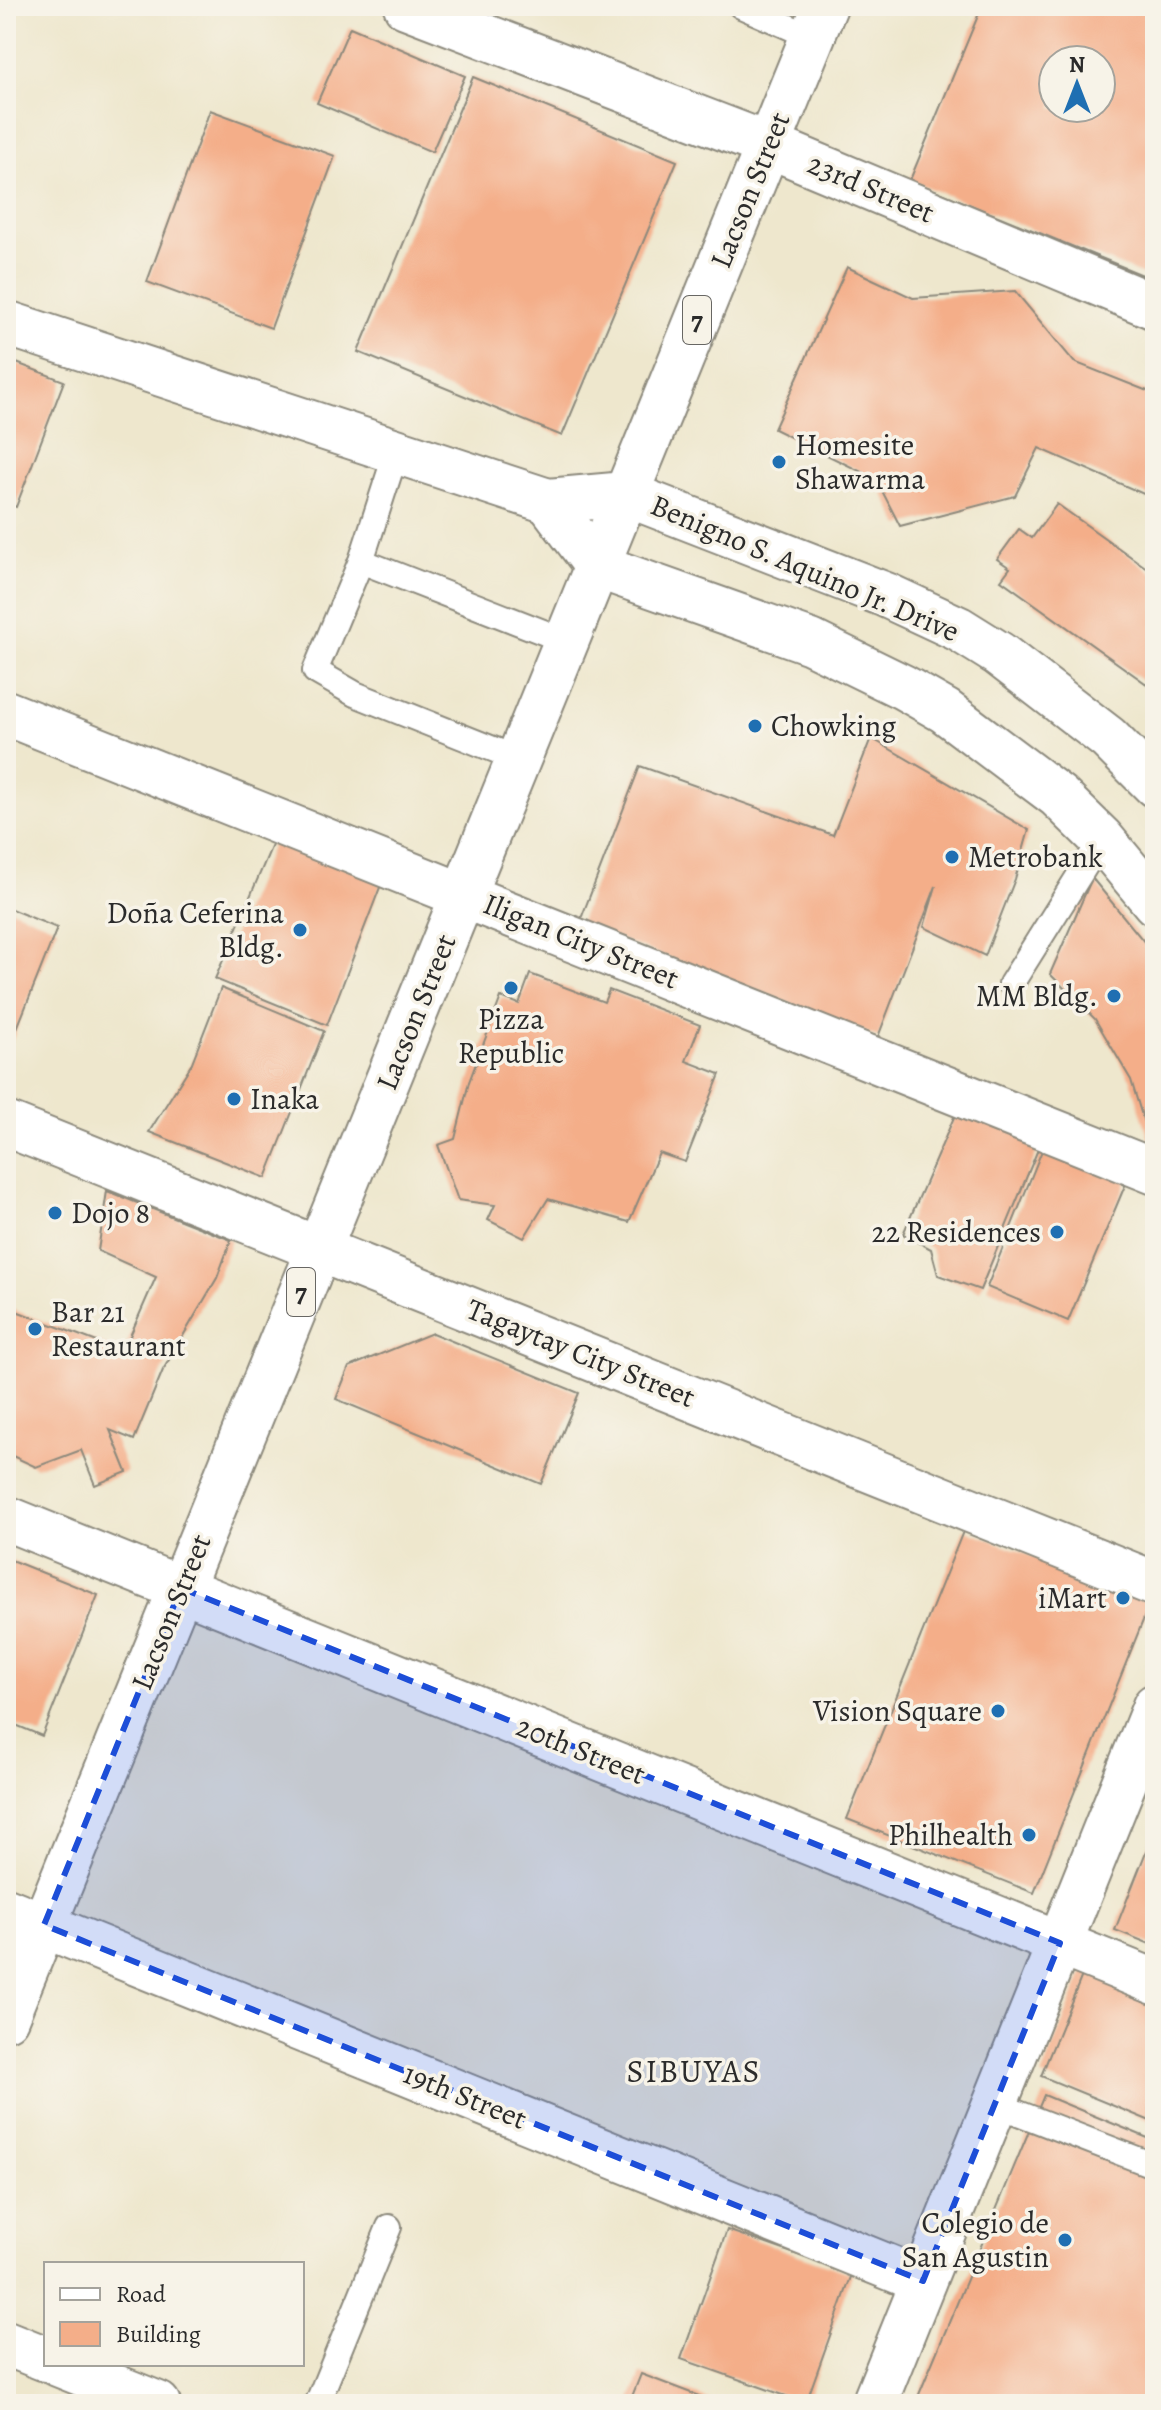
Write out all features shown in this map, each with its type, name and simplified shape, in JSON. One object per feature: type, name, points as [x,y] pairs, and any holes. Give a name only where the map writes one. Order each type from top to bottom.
[{"type":"street","name":"23rd Street","points":[[406,6],[768,145],[1155,307]]},
{"type":"street","name":"Lacson Street","points":[[6,2018],[25,1918],[181,1588],[819,22]]},
{"type":"street","name":"Benigno S. Aquino Jr. Drive","points":[[6,323],[548,501],[626,494],[886,595],[959,629],[999,654],[1108,738],[1155,785]]},
{"type":"street","points":[[548,501],[597,566],[811,642],[945,711],[1058,796],[1102,839],[1155,903]]},
{"type":"street","name":"Iligan City Street","points":[[6,713],[1155,1172]]},
{"type":"street","name":"Tagaytay City Street","points":[[6,1124],[1155,1584]]},
{"type":"street","name":"20th Street","points":[[6,1518],[1155,1982]]},
{"type":"street","points":[[874,2404],[1155,1706]]},
{"type":"street","name":"19th Street","points":[[25,1918],[923,2281]]},
{"type":"street","points":[[6,2343],[44,2358]]},
{"type":"street","points":[[63,2366],[158,2404]]},
{"type":"lane","points":[[741,6],[819,22]]},
{"type":"lane","points":[[396,453],[361,561],[315,671],[355,694],[518,759]]},
{"type":"lane","points":[[361,561],[566,641]]},
{"type":"lane","points":[[1011,984],[1102,839]]},
{"type":"lane","points":[[995,2104],[1155,2166]]},
{"type":"lane","points":[[317,2404],[389,2227]]},
{"type":"highlighted area","points":[[181,1588],[1060,1943],[923,2281],[44,1925]]},
{"type":"building","points":[[982,6],[1155,6],[1155,280],[910,180]]},
{"type":"building","points":[[350,27],[465,76],[432,152],[317,103]]},
{"type":"building","points":[[473,77],[677,161],[562,436],[358,352]]},
{"type":"building","points":[[210,110],[335,156],[271,328],[147,282]]},
{"type":"building","points":[[847,267],[913,298],[1015,291],[1074,362],[1155,394],[1155,499],[1039,448],[1015,496],[900,526],[876,479],[774,429]]},
{"type":"building","points":[[6,359],[64,381],[16,507],[6,503]]},
{"type":"building","points":[[1057,504],[1155,574],[1155,690],[1001,580],[1010,568],[997,559],[1019,529],[1032,538]]},
{"type":"building","points":[[871,738],[1029,830],[1015,879],[985,956],[924,927],[936,886],[878,1037],[579,924],[640,766],[833,835]]},
{"type":"building","name":"Doña Ceferina Bldg.","points":[[275,838],[382,882],[327,1025],[215,979]]},
{"type":"building","name":"MM Bldg.","points":[[1092,878],[1155,955],[1155,1144],[1150,1142],[1131,1080],[1095,1019],[1050,974]]},
{"type":"building","points":[[6,907],[57,928],[6,1056]]},
{"type":"building","points":[[530,974],[604,1002],[609,990],[700,1025],[686,1061],[720,1074],[685,1162],[659,1153],[629,1222],[548,1199],[524,1238],[488,1220],[495,1205],[458,1200],[438,1145],[455,1139],[469,1082],[501,997],[519,1004]]},
{"type":"building","name":"Inaka","points":[[221,988],[324,1031],[266,1178],[149,1132],[191,1065]]},
{"type":"building","points":[[958,1108],[1041,1142],[980,1290],[938,1275],[931,1249],[903,1234]]},
{"type":"building","name":"22 Residences","points":[[1045,1143],[1129,1176],[1068,1321],[987,1287]]},
{"type":"building","name":"Bar 21 Restaurant","points":[[107,1191],[231,1240],[217,1278],[163,1370],[134,1440],[110,1430],[127,1472],[95,1485],[81,1450],[36,1467],[6,1453],[6,1307],[123,1352],[156,1277],[98,1251]]},
{"type":"building","points":[[432,1333],[579,1393],[541,1484],[336,1399],[349,1367]]},
{"type":"building","name":"Vision Square","points":[[964,1529],[1150,1603],[1034,1893],[847,1819]]},
{"type":"building","points":[[6,1558],[98,1595],[42,1736],[6,1721]]},
{"type":"building","points":[[1155,1829],[1155,1946],[1115,1930]]},
{"type":"building","points":[[1085,1968],[1155,1997],[1155,2123],[1041,2076]]},
{"type":"building","name":"Colegio de San Agustin","points":[[1044,2095],[1155,2141],[1155,2404],[915,2404]]},
{"type":"building","points":[[727,2230],[852,2274],[806,2403],[681,2359]]},
{"type":"building","points":[[641,2374],[720,2404],[629,2404]]},
{"type":"place","name":"Homesite Shawarma","points":[[779,462]]},
{"type":"place","name":"Chowking","points":[[755,726]]},
{"type":"place","name":"Metrobank","points":[[952,857]]},
{"type":"place","name":"Doña Ceferina Bldg.","points":[[300,930]]},
{"type":"place","name":"Pizza Republic","points":[[511,988]]},
{"type":"place","name":"MM Bldg.","points":[[1114,996]]},
{"type":"place","name":"Inaka","points":[[234,1099]]},
{"type":"place","name":"Dojo 8","points":[[55,1213]]},
{"type":"place","name":"22 Residences","points":[[1057,1232]]},
{"type":"place","name":"Bar 21 Restaurant","points":[[35,1329]]},
{"type":"place","name":"iMart","points":[[1123,1598]]},
{"type":"place","name":"Vision Square","points":[[998,1711]]},
{"type":"place","name":"Philhealth","points":[[1029,1835]]},
{"type":"place","name":"Colegio de San Agustin","points":[[1065,2240]]},
{"type":"district","name":"SIBUYAS","points":[[694,2071]]}]
